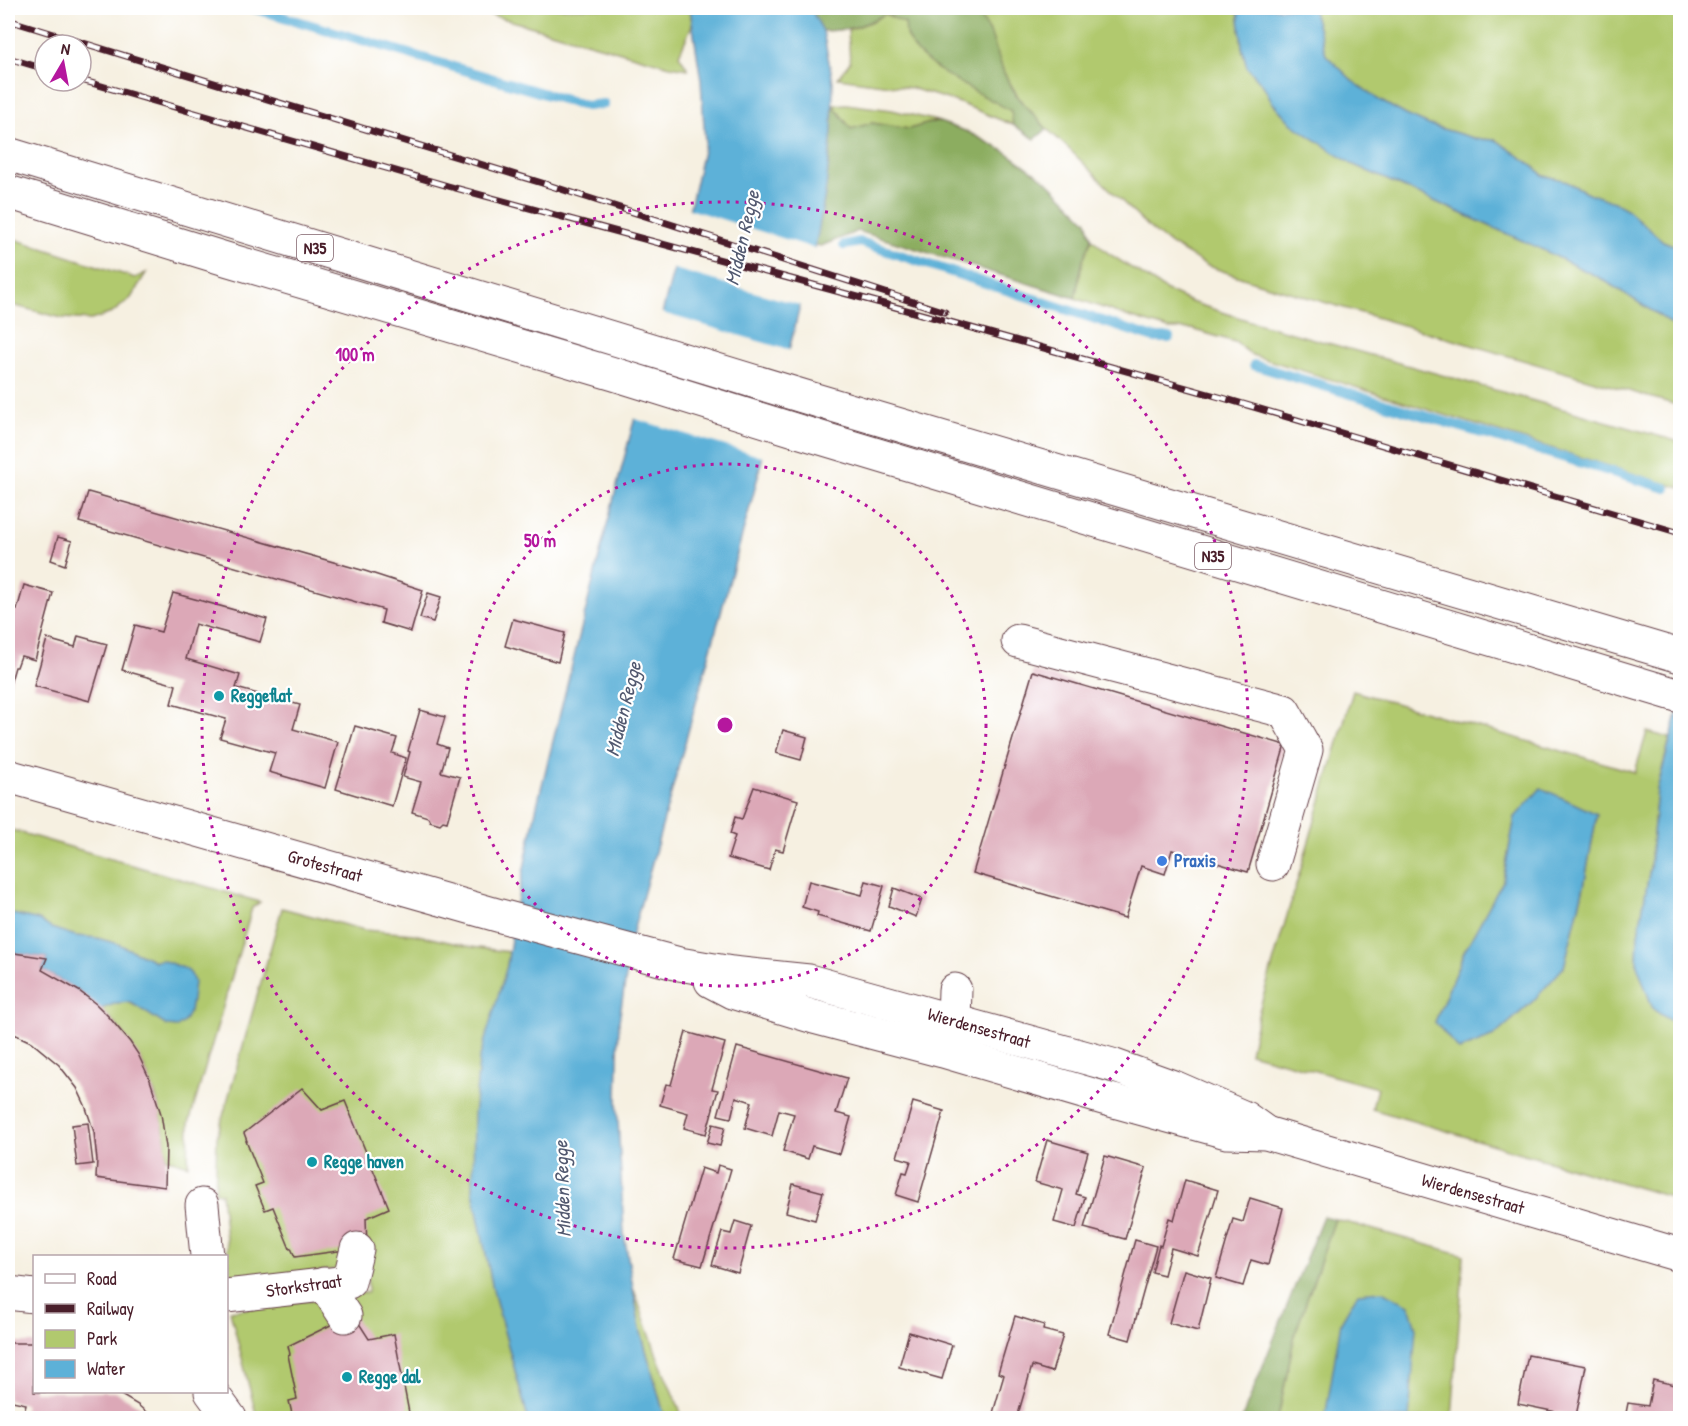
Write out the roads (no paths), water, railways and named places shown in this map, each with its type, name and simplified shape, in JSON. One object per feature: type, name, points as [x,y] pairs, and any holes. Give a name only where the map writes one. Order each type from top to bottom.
[{"type":"main road","name":"N35","points":[[8,154],[812,399],[1680,656]]},
{"type":"main road","name":"N35","points":[[8,192],[1680,696]]},
{"type":"main road","points":[[1018,640],[1284,711],[1306,750],[1273,864]]},
{"type":"main road","name":"Grotestraat","points":[[8,776],[497,915],[643,954]]},
{"type":"main road","name":"Wierdensestraat","points":[[643,954],[679,964],[732,973],[809,981],[954,1005],[1176,1088],[1245,1118],[1266,1133]]},
{"type":"main road","name":"Wierdensestraat","points":[[679,964],[732,992],[814,1017],[943,1051],[1227,1132],[1266,1133],[1680,1255]]},
{"type":"main road","points":[[943,1051],[954,1005]]},
{"type":"main road","points":[[202,1205],[207,1255]]},
{"type":"main road","name":"Storkstraat","points":[[228,1296],[349,1282],[357,1249]]},
{"type":"main road","points":[[324,1284],[345,1316]]},
{"type":"main road","points":[[8,1293],[33,1296]]},
{"type":"main road","points":[[212,1393],[230,1419]]},
{"type":"water","name":"Midden Regge","points":[[690,8],[810,8],[823,31],[833,82],[832,132],[826,188],[818,233],[754,492],[633,932],[619,1021],[617,1100],[624,1234],[640,1329],[665,1418],[528,1418],[494,1294],[473,1191],[474,1116],[479,1060],[507,966],[515,912],[537,805],[705,142],[701,81]]},
{"type":"water","points":[[1238,8],[1312,8],[1326,55],[1354,82],[1379,100],[1429,125],[1477,139],[1496,140],[1544,176],[1563,180],[1625,208],[1663,241],[1678,247],[1680,331],[1602,279],[1352,164],[1292,124],[1273,103],[1263,85],[1247,67],[1242,47]]},
{"type":"water","points":[[1680,703],[1680,1027],[1653,1009],[1637,965],[1638,935],[1650,868],[1657,790]]},
{"type":"water","points":[[1541,788],[1597,814],[1584,886],[1564,967],[1533,1001],[1494,1036],[1459,1050],[1435,1022],[1464,952],[1503,881],[1515,817]]},
{"type":"water","points":[[8,913],[39,920],[51,928],[76,936],[97,938],[118,944],[155,961],[162,960],[186,969],[194,982],[190,1011],[184,1022],[177,1027],[167,1026],[130,1002],[117,1003],[101,1009],[79,991],[42,970],[47,958],[8,952]]},
{"type":"water","points":[[1382,1291],[1409,1305],[1416,1328],[1409,1418],[1325,1418],[1341,1322],[1358,1293]]},
{"type":"waterway","points":[[253,8],[586,106],[604,104]]},
{"type":"waterway","points":[[844,245],[860,242],[1154,338],[1169,338]]},
{"type":"waterway","points":[[1254,365],[1666,488]]},
{"type":"railway","points":[[8,20],[542,183],[945,312]]},
{"type":"railway","points":[[8,58],[33,65]]},
{"type":"railway","points":[[93,83],[448,186],[1223,398],[1680,533]]},
{"type":"place","name":"Reggeflat","points":[[219,696]]},
{"type":"place","name":"Praxis","points":[[1162,861]]},
{"type":"place","name":"Regge haven","points":[[312,1162]]},
{"type":"place","name":"Regge dal","points":[[347,1377]]}]
